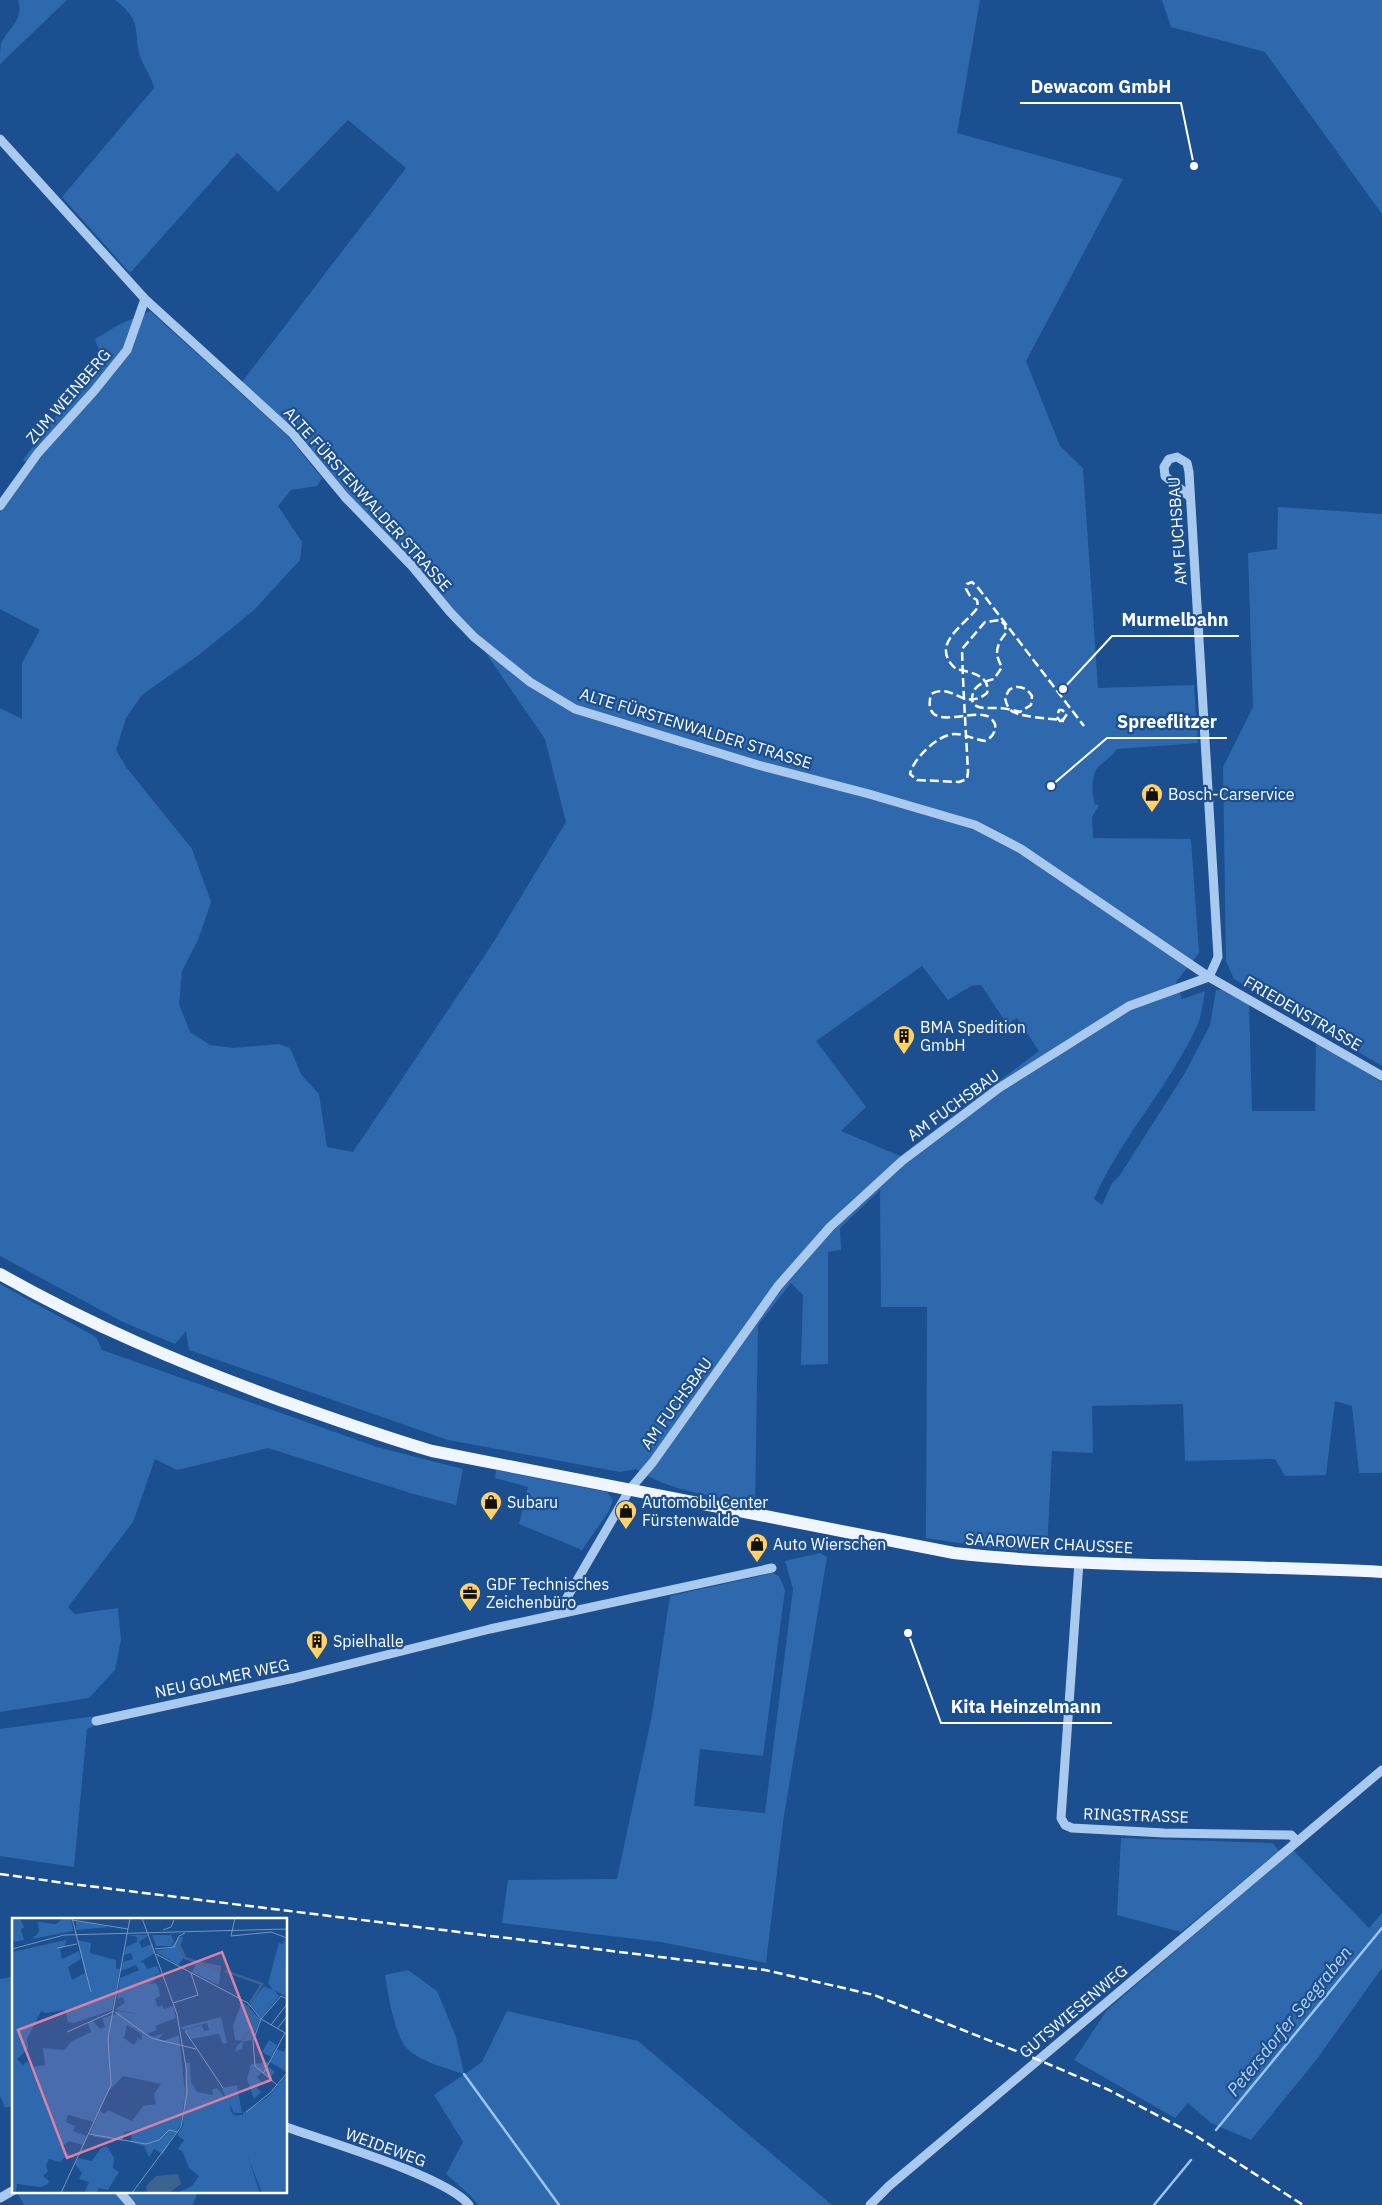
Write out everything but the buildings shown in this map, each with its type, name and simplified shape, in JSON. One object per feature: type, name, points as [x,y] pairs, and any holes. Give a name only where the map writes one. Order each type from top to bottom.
[{"type":"main road","name":"SAAROWER CHAUSSEE","points":[[0,1274],[67,1311],[177,1361],[385,1438],[432,1451],[954,1553],[1001,1558],[1079,1562],[1382,1572]]},
{"type":"street","name":"ALTE FÜRSTENWALDER STRASSE","points":[[0,140],[146,299],[292,433],[345,497],[411,565],[450,612],[474,637],[530,682],[575,709],[758,765],[869,794],[975,825],[1021,848],[1209,976]]},
{"type":"street","name":"ZUM WEINBERG","points":[[0,506],[43,447],[94,391],[127,350],[146,299]]},
{"type":"street","name":"AM FUCHSBAU","points":[[630,1489],[653,1462],[778,1286],[830,1227],[902,1161],[999,1088],[1129,1006],[1209,976],[1218,957],[1188,463],[1177,457],[1169,459],[1164,467],[1165,476],[1190,497]]},
{"type":"street","name":"FRIEDENSTRASSE","points":[[1209,976],[1382,1076]]},
{"type":"street","points":[[558,1613],[630,1489]]},
{"type":"street","name":"RINGSTRASSE","points":[[1079,1562],[1060,1818],[1065,1825],[1072,1828],[1291,1835],[1297,1841]]},
{"type":"street","name":"NEU GOLMER WEG","points":[[96,1721],[294,1678],[558,1613],[772,1568]]},
{"type":"street","points":[[1297,1841],[1382,1770]]},
{"type":"street","name":"GUTSWIESENWEG","points":[[870,2205],[889,2186],[1297,1841]]},
{"type":"street","name":"WEIDEWEG","points":[[288,2128],[432,2179],[465,2199],[469,2205]]},
{"type":"street","points":[[0,2198],[12,2191]]},
{"type":"street","points":[[120,2192],[131,2205]]},
{"type":"shaded area","points":[[18,0],[67,0],[0,64],[1,44],[19,13]]},
{"type":"shaded area","points":[[115,0],[980,0],[957,133],[1123,179],[1026,361],[1060,446],[1083,468],[1098,688],[1194,685],[1198,743],[1117,749],[1099,766],[1093,779],[1094,801],[1095,805],[1099,805],[1092,817],[1093,838],[1191,839],[1199,953],[1176,982],[1182,999],[1205,991],[1198,1024],[1187,1047],[1118,1154],[1094,1199],[1102,1205],[1112,1183],[1120,1175],[1185,1073],[1210,1025],[1216,990],[1223,990],[1249,1004],[1252,1111],[1315,1111],[1316,1042],[1382,1082],[1382,1473],[1359,1473],[1352,1406],[1335,1401],[1326,1475],[1285,1476],[1275,1459],[1185,1461],[1183,1404],[1092,1406],[1093,1453],[1052,1451],[1047,1552],[998,1549],[926,1538],[927,1307],[881,1307],[880,1190],[840,1228],[841,1250],[828,1252],[828,1364],[801,1365],[803,1295],[791,1283],[758,1325],[755,1505],[678,1488],[649,1477],[636,1469],[620,1472],[448,1440],[189,1350],[186,1331],[175,1344],[123,1322],[0,1256],[0,708],[22,719],[22,663],[40,630],[0,609],[0,513],[33,467],[23,460],[101,356],[95,339],[120,324],[150,311],[287,435],[322,478],[317,486],[291,490],[278,506],[302,542],[300,560],[254,610],[200,654],[142,695],[126,718],[116,750],[126,767],[192,849],[211,902],[198,940],[182,971],[179,1004],[190,1032],[210,1045],[234,1048],[279,1044],[290,1048],[301,1074],[319,1094],[327,1147],[353,1152],[493,943],[566,822],[545,739],[470,630],[242,382],[406,168],[348,120],[278,192],[237,153],[130,273],[62,197],[154,88],[139,54],[134,23],[125,8]],"holes":[[[922,966],[948,1000],[971,986],[981,985],[1007,1024],[1017,1018],[1039,1051],[900,1156],[841,1131],[866,1107],[816,1041]]]},
{"type":"shaded area","points":[[1162,0],[1382,0],[1382,214],[1265,52],[1171,27]]},
{"type":"shaded area","points":[[1278,507],[1382,514],[1382,1066],[1234,979],[1226,961],[1223,767],[1253,707],[1248,553],[1277,549]]},
{"type":"shaded area","points":[[0,1284],[96,1337],[102,1350],[377,1447],[463,1469],[456,1505],[410,1493],[268,1448],[177,1470],[155,1459],[133,1522],[68,1607],[75,1614],[118,1608],[121,1640],[115,1670],[89,1698],[0,1712]]},
{"type":"shaded area","points":[[496,1470],[607,1492],[613,1500],[609,1511],[582,1550],[519,1524],[528,1487],[495,1478]]},
{"type":"shaded area","points":[[820,1553],[827,1557],[783,1822],[766,1963],[661,1942],[502,1923],[508,1880],[617,1879],[652,1715],[670,1596],[773,1573],[779,1576],[785,1590],[763,1756],[700,1749],[694,1806],[765,1813],[793,1589],[785,1561]]},
{"type":"shaded area","points":[[96,1716],[96,1725],[87,1729],[74,1867],[0,1856],[0,1729]]},
{"type":"shaded area","points":[[1121,1838],[1273,1843],[1279,1851],[1181,1932],[1117,1915]]},
{"type":"shaded area","points":[[1293,1850],[1369,1928],[1382,1913],[1382,1968],[1317,2059],[1251,2140],[1211,2123],[1188,2103],[1175,2118],[1074,2060],[1107,2010]]},
{"type":"shaded area","points":[[408,1970],[437,1991],[456,2037],[464,2074],[417,2056],[401,2040],[392,2012],[385,1975]]},
{"type":"shaded area","points":[[12,1976],[12,2106],[5,2108],[0,2096],[0,1979]]},
{"type":"shaded area","points":[[507,2011],[638,2041],[832,2205],[478,2205],[470,2195],[446,2174],[463,2142],[434,2095],[482,2062]]},
{"type":"shaded area","points":[[21,2192],[198,2192],[193,2205],[24,2205],[18,2194]]},
{"type":"waterway","name":"Petersdorfer Seegraben","points":[[1216,2130],[1382,1928]]},
{"type":"waterway","name":"Petersdorfer Seegraben","points":[[464,2074],[559,2205]]},
{"type":"waterway","name":"Petersdorfer Seegraben","points":[[1154,2205],[1191,2160]]},
{"type":"railway","points":[[1064,721],[1060,721],[1057,717],[1059,710],[1062,710],[1067,714],[1063,720],[1058,720],[1018,714],[1011,711],[1010,709],[1008,706],[1005,698],[1009,690],[1022,687],[1032,696],[1031,705],[1020,712],[1013,710],[1011,710],[1008,709],[1001,708],[981,708],[974,704],[972,699],[974,690],[984,682],[988,681],[994,679],[1002,667],[997,650],[1006,633],[1005,625],[1000,620],[985,622],[962,649],[962,664],[963,680],[964,695],[965,710],[965,726],[966,741],[968,772],[967,779],[959,782],[917,780],[910,774],[916,761],[927,748],[941,738],[955,734],[963,735],[966,736],[986,741],[994,732],[995,724],[987,716],[970,715],[959,717],[940,717],[933,713],[930,706],[931,694],[939,691],[946,691],[952,693],[959,696],[965,699],[972,699],[979,698],[987,693],[986,682],[982,678],[978,675],[967,671],[961,670],[956,669],[948,660],[946,651],[947,643],[952,635],[978,607],[977,600],[970,596],[966,589],[967,584],[972,582],[979,589],[1084,726]]},
{"type":"railway","points":[[0,1874],[765,1970],[874,1995],[1039,2060],[1109,2090],[1193,2134],[1303,2205]]},
{"type":"place","name":"Dewacom GmbH","points":[[1194,166]]},
{"type":"place","name":"Murmelbahn","points":[[1063,689]]},
{"type":"place","name":"Spreeflitzer","points":[[1051,786]]},
{"type":"place","name":"Bosch-Carservice","points":[[1152,813]]},
{"type":"place","name":"BMA Spedition GmbH","points":[[904,1055]]},
{"type":"place","name":"Subaru","points":[[491,1521]]},
{"type":"place","name":"Automobil Center Fürstenwalde","points":[[626,1530]]},
{"type":"place","name":"Auto Wierschen","points":[[757,1563]]},
{"type":"place","name":"GDF Technisches Zeichenbüro","points":[[470,1612]]},
{"type":"place","name":"Kita Heinzelmann","points":[[908,1633]]},
{"type":"place","name":"Spielhalle","points":[[317,1660]]}]
